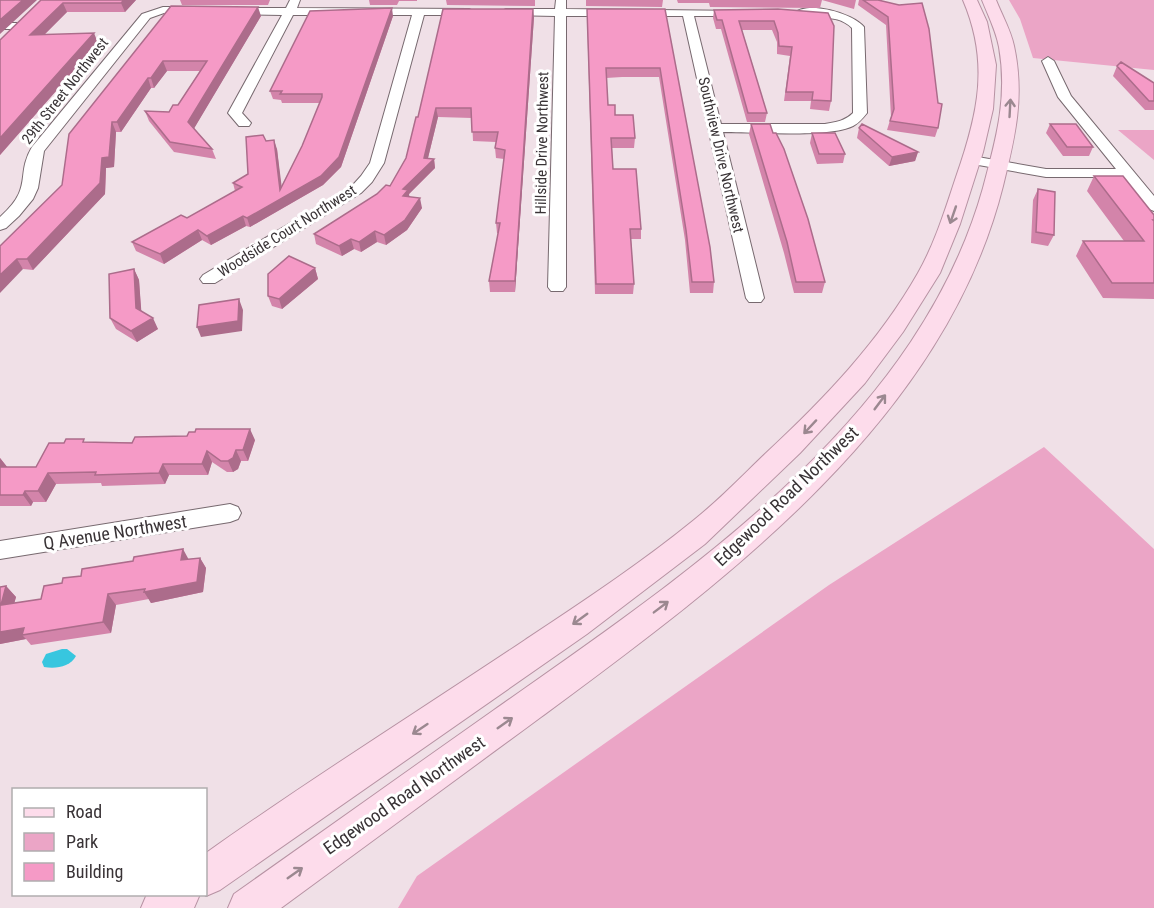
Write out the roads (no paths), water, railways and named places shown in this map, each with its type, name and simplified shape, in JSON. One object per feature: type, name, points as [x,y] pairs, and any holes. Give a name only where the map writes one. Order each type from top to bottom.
[{"type":"main road","name":"Edgewood Road Northwest","points":[[248,908],[567,678],[720,562],[837,452],[876,408],[938,321],[973,249],[984,220],[984,120],[989,82],[985,43],[970,0]]},
{"type":"main road","name":"Edgewood Road Northwest","points":[[207,875],[547,643],[706,527],[805,434],[875,356],[930,272],[953,215],[1009,125],[1011,84],[1005,44],[989,0]]},
{"type":"main road","points":[[161,908],[177,896]]},
{"type":"street","points":[[244,123],[235,113],[293,5],[419,12],[483,12],[561,6],[688,13],[749,13]]},
{"type":"street","name":"29th Street Northwest","points":[[0,225],[18,208],[30,190],[32,161],[45,139],[150,13],[163,10],[212,11],[293,5]]},
{"type":"street","name":"Hillside Drive Northwest","points":[[557,287],[561,6]]},
{"type":"street","name":"Woodside Court Northwest","points":[[209,279],[332,206],[356,190],[367,179],[376,163],[419,12]]},
{"type":"street","name":"Southview Drive Northwest","points":[[688,13],[754,298]]},
{"type":"street","points":[[715,128],[833,127],[854,122],[860,113],[858,27],[850,20],[832,14],[785,13]]},
{"type":"street","points":[[0,26],[22,23],[6,38]]},
{"type":"street","points":[[1048,61],[1061,92],[1154,206]]},
{"type":"street","points":[[985,162],[1046,173],[1127,173]]},
{"type":"street","name":"Q Avenue Northwest","points":[[0,550],[230,513]]},
{"type":"water","points":[[67,649],[76,656],[70,663],[62,666],[44,667],[42,662],[46,654]]}]
